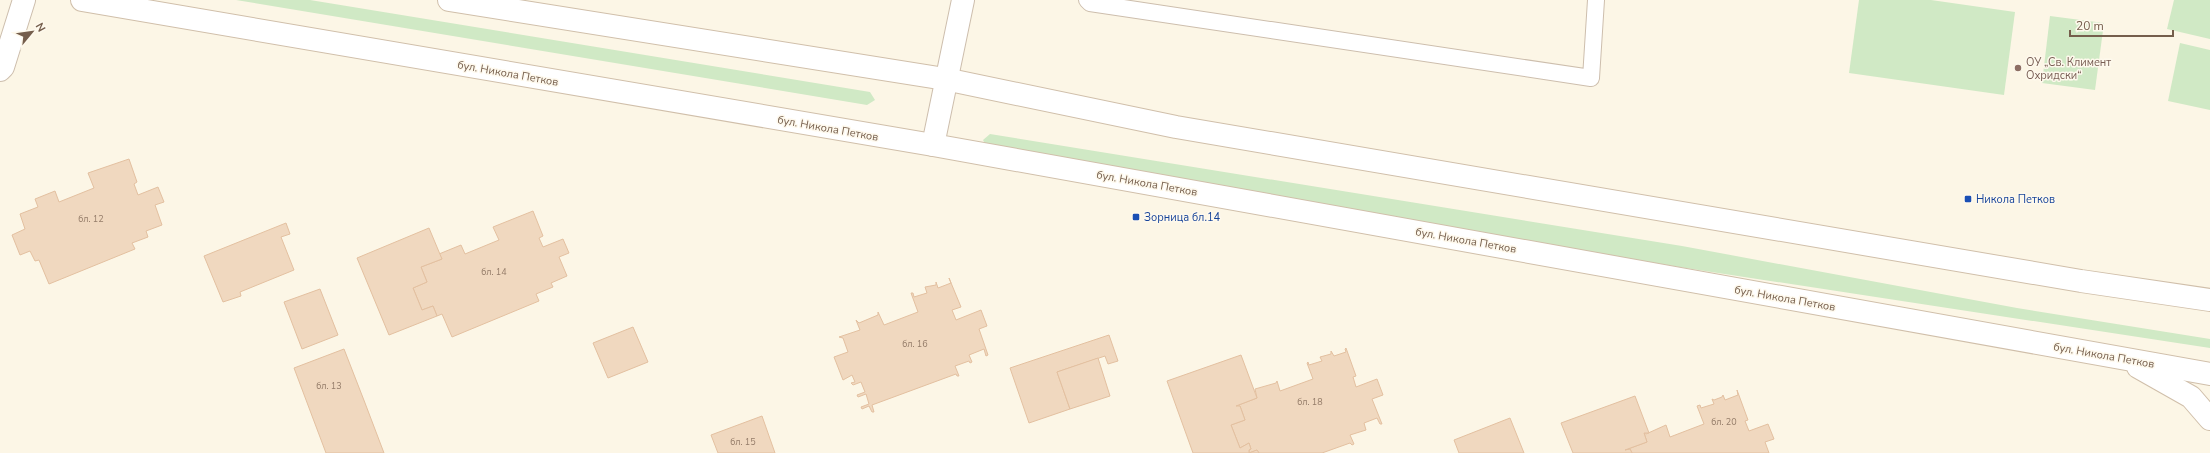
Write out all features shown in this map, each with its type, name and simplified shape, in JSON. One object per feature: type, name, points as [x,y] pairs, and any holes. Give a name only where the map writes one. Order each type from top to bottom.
[{"type":"main road","points":[[0,70],[3,67],[24,0]]},
{"type":"main road","name":"бул. Никола Петков","points":[[82,0],[933,145],[2210,374]]},
{"type":"main road","points":[[449,0],[945,79],[1184,128],[2073,279],[2210,300]]},
{"type":"main road","points":[[933,145],[945,79],[963,0]]},
{"type":"main road","points":[[2121,358],[2191,397],[2210,419]]},
{"type":"lane","points":[[1087,0],[1090,3],[1591,78],[1596,0]]},
{"type":"green space","points":[[236,0],[310,0],[870,92],[875,100],[867,105]]},
{"type":"green space","points":[[1859,0],[1931,0],[2015,12],[2004,95],[1849,73]]},
{"type":"green space","points":[[2174,0],[2210,0],[2210,39],[2167,29]]},
{"type":"green space","points":[[2050,16],[2104,23],[2095,90],[2042,83]]},
{"type":"green space","points":[[2180,43],[2210,50],[2210,110],[2168,101]]},
{"type":"green space","points":[[990,134],[1682,246],[2017,308],[2210,339],[2210,348],[1679,267],[988,149],[983,140]]},
{"type":"building","points":[[129,159],[137,182],[134,184],[138,195],[158,187],[164,202],[155,205],[162,225],[146,231],[148,237],[132,243],[135,249],[49,284],[39,260],[35,261],[30,251],[20,255],[12,235],[25,229],[20,214],[38,207],[35,199],[55,191],[59,202],[94,188],[88,173]]},
{"type":"building","points":[[533,211],[543,236],[539,238],[543,247],[563,239],[569,253],[559,257],[567,276],[551,283],[553,287],[536,294],[539,301],[452,337],[442,314],[437,316],[433,306],[422,310],[413,288],[427,282],[421,267],[442,259],[439,254],[461,245],[465,254],[499,240],[493,227]]},
{"type":"building","points":[[286,223],[290,234],[281,237],[294,270],[240,292],[241,296],[223,302],[204,256]]},
{"type":"building","points":[[429,228],[442,259],[421,267],[427,282],[413,288],[422,310],[433,306],[437,316],[389,335],[357,258]]},
{"type":"building","points":[[949,278],[961,307],[952,310],[956,320],[981,310],[987,326],[979,329],[988,355],[986,356],[984,349],[969,355],[972,362],[970,363],[969,361],[955,366],[959,376],[956,374],[872,405],[874,412],[872,412],[869,406],[862,409],[861,407],[869,404],[866,394],[858,397],[857,395],[865,392],[861,382],[853,385],[851,383],[855,382],[852,375],[843,380],[834,357],[848,352],[843,338],[839,337],[860,330],[856,320],[859,323],[878,315],[878,312],[884,325],[918,312],[911,293],[913,293],[914,297],[927,293],[925,287],[936,285],[936,282],[938,288],[951,283]]},
{"type":"building","points":[[320,289],[338,335],[302,349],[284,302]]},
{"type":"building","points":[[633,327],[648,362],[608,378],[593,343]]},
{"type":"building","points":[[1109,335],[1118,361],[1108,364],[1105,356],[1057,372],[1070,409],[1029,423],[1010,368]]},
{"type":"building","points":[[1346,348],[1356,376],[1353,377],[1356,387],[1377,379],[1383,395],[1372,399],[1382,424],[1380,424],[1377,418],[1364,423],[1366,430],[1350,435],[1354,444],[1352,445],[1350,443],[1322,453],[1259,453],[1257,450],[1249,453],[1249,450],[1251,449],[1249,443],[1240,448],[1231,425],[1245,420],[1240,406],[1236,406],[1257,398],[1255,389],[1276,383],[1277,381],[1280,391],[1313,379],[1307,363],[1308,362],[1309,365],[1322,361],[1320,357],[1331,354],[1331,351],[1334,356],[1346,352]]},
{"type":"building","points":[[344,349],[384,453],[326,453],[294,368]]},
{"type":"building","points":[[1241,355],[1257,398],[1236,406],[1240,406],[1245,420],[1231,425],[1240,448],[1249,443],[1251,449],[1249,450],[1249,453],[1193,453],[1167,381]]},
{"type":"building","points":[[1098,358],[1110,396],[1070,409],[1057,372]]},
{"type":"building","points":[[1737,390],[1748,420],[1745,421],[1749,431],[1768,424],[1774,439],[1765,442],[1769,453],[1632,453],[1630,449],[1625,450],[1647,442],[1644,433],[1646,434],[1666,425],[1670,437],[1704,424],[1697,406],[1700,405],[1701,408],[1714,404],[1712,399],[1714,400],[1722,397],[1723,395],[1725,400],[1738,395]]},
{"type":"building","points":[[1635,396],[1649,433],[1644,433],[1647,442],[1625,450],[1630,449],[1632,453],[1573,453],[1561,423]]},
{"type":"building","points":[[762,416],[775,453],[718,453],[711,435]]},
{"type":"building","points":[[1510,418],[1524,453],[1459,453],[1454,440]]},
{"type":"building","points":[[1257,450],[1259,453],[1249,453]]},
{"type":"place","name":"ОУ „Св. Климент Охридски“","points":[[2018,68]]},
{"type":"place","name":"Никола Петков","points":[[1968,199]]},
{"type":"place","name":"Зорница бл.14","points":[[1136,217]]}]
